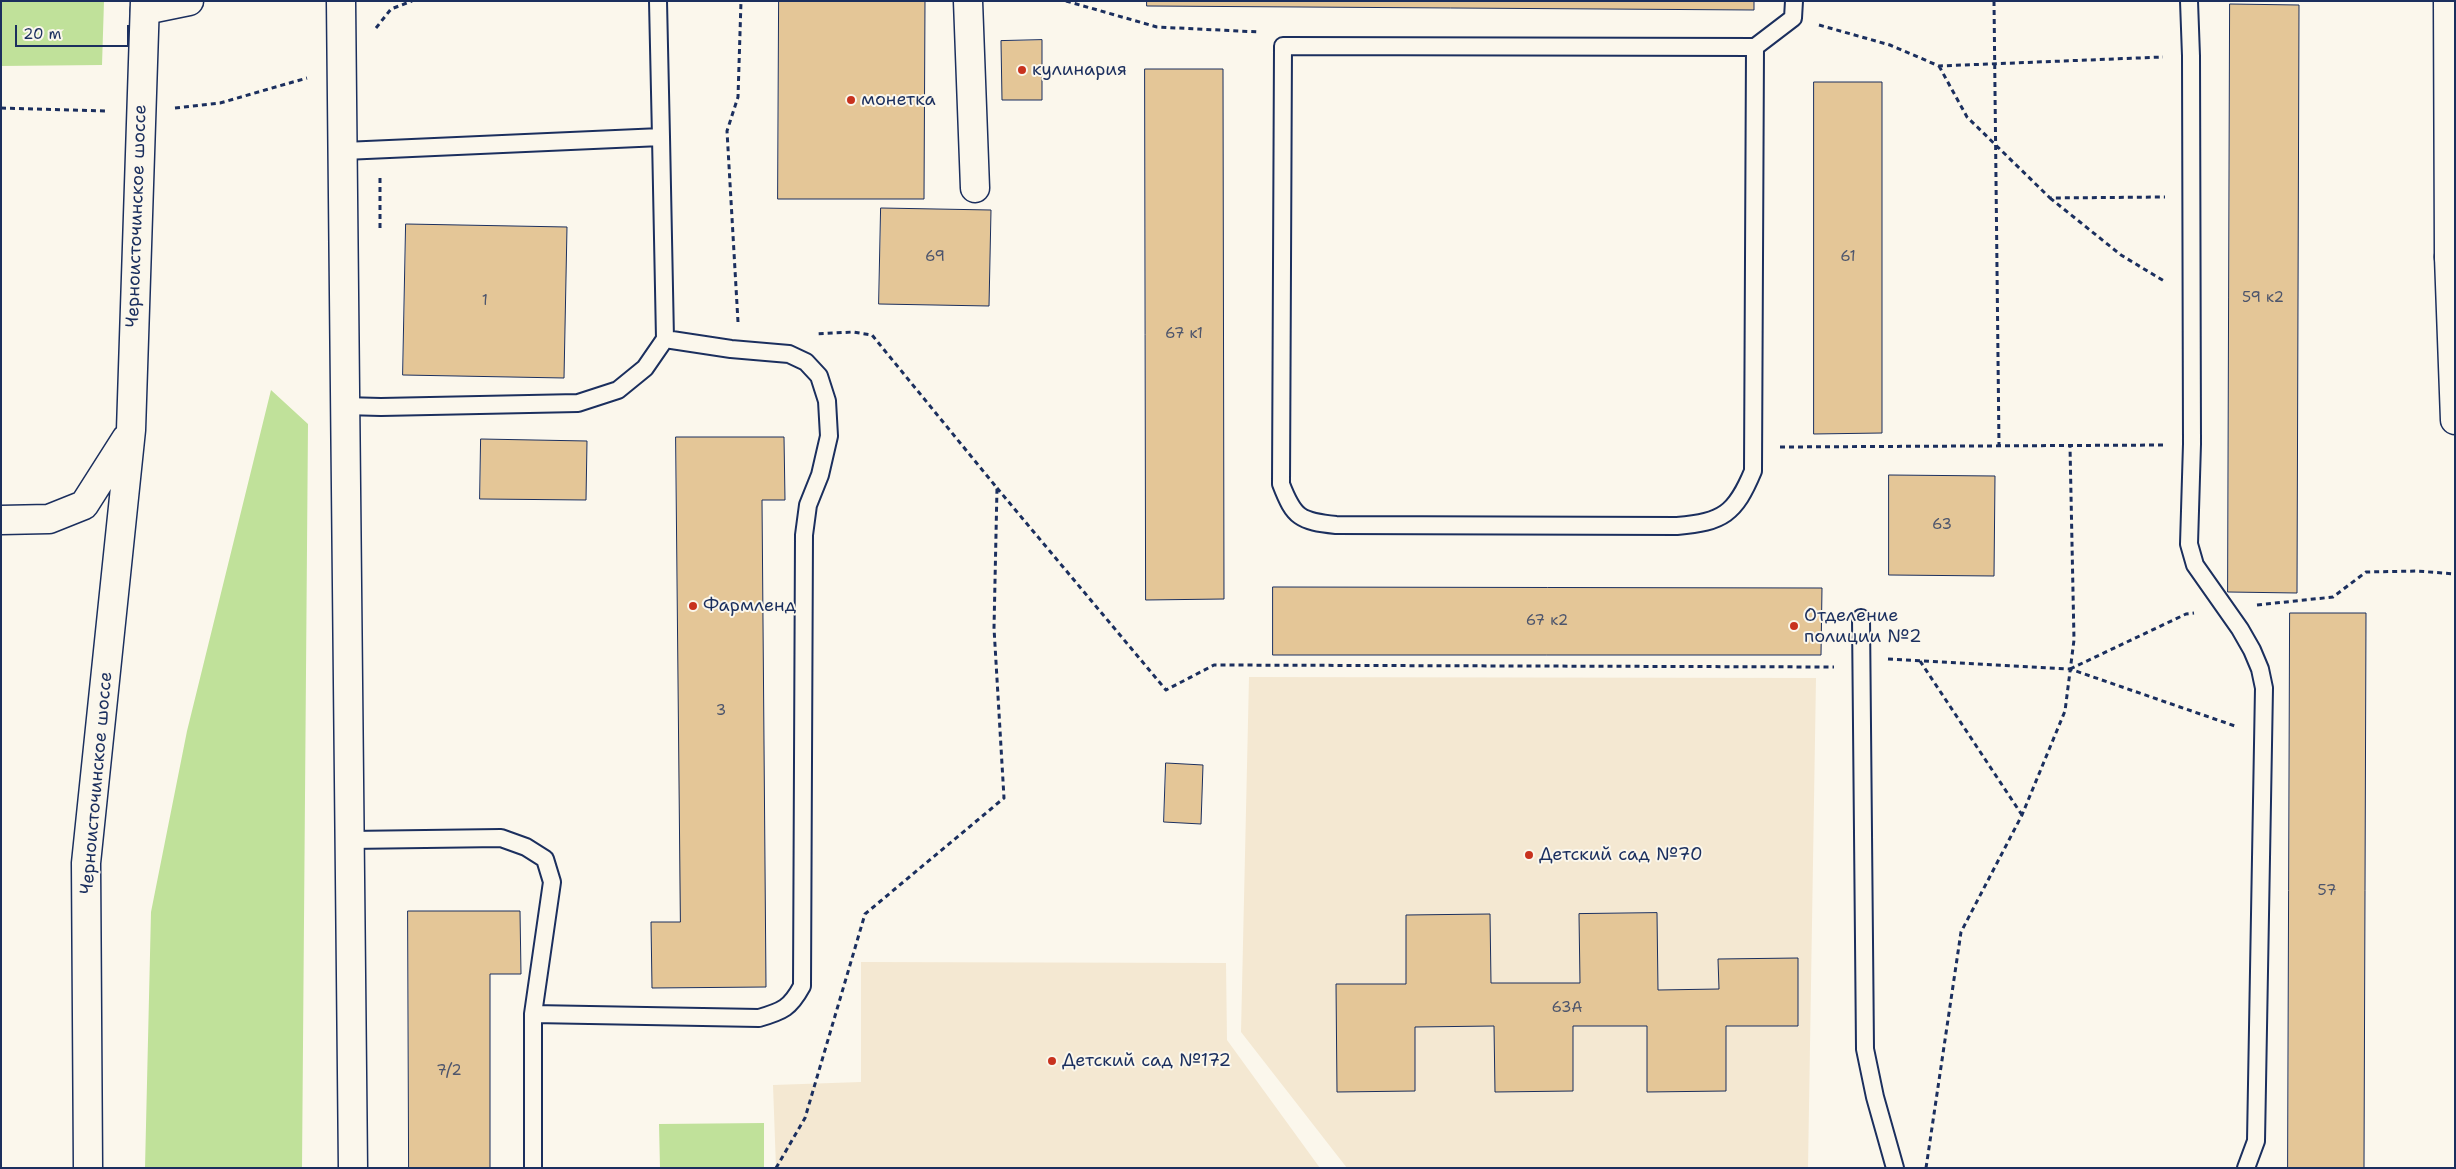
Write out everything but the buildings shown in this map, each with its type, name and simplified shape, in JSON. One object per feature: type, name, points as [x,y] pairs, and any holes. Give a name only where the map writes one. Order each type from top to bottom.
[{"type":"street","points":[[145,6],[189,1]]},
{"type":"street","points":[[341,1],[353,1168]]},
{"type":"street","points":[[968,1],[975,188]]},
{"type":"street","points":[[2448,1],[2455,420]]},
{"type":"street","name":"Черноисточинское шоссе","points":[[88,1168],[86,863],[131,430],[145,6]]},
{"type":"street","name":"Черноисточинское шоссе","points":[[1,520],[48,520],[84,506],[114,461],[131,430]]},
{"type":"lane","points":[[344,406],[381,407],[578,402],[618,390],[645,368],[665,339],[658,1]]},
{"type":"lane","points":[[2189,1],[2191,56],[2192,444],[2189,544],[2195,565],[2240,629],[2260,669],[2264,688],[2265,737],[2256,1141],[2246,1168]]},
{"type":"lane","points":[[1756,48],[1283,46],[1281,484],[1287,502],[1297,516],[1315,523],[1336,525],[1677,526],[1699,524],[1724,516],[1742,497],[1753,471],[1756,48],[1793,9]]},
{"type":"lane","points":[[344,151],[661,137]]},
{"type":"lane","points":[[533,1014],[759,1018],[779,1012],[793,1003],[802,986],[804,535],[808,506],[820,475],[828,436],[827,401],[819,376],[806,362],[789,354],[731,349],[665,339]]},
{"type":"lane","points":[[1861,618],[1863,662],[1865,1049],[1875,1097],[1895,1168]]},
{"type":"lane","points":[[349,840],[501,838],[526,847],[545,859],[552,882],[533,1014],[533,1168]]},
{"type":"path","points":[[166,109],[220,103],[343,68],[391,9],[412,1]]},
{"type":"path","points":[[738,327],[727,131],[738,97],[741,1]]},
{"type":"path","points":[[1066,1],[1157,27],[1275,32],[1283,46]]},
{"type":"path","points":[[1994,1],[1999,446]]},
{"type":"path","points":[[1793,9],[1890,45],[1938,66],[1996,62],[2191,56]]},
{"type":"path","points":[[1938,66],[1967,117],[2050,198],[2121,255],[2191,298]]},
{"type":"path","points":[[1,108],[105,111]]},
{"type":"path","points":[[2050,198],[2191,197]]},
{"type":"path","points":[[805,334],[853,332],[872,335],[1166,690],[1214,665],[1863,662],[1920,660],[2070,669],[2265,737]]},
{"type":"path","points":[[1754,446],[2192,444]]},
{"type":"path","points":[[1926,1168],[1961,932],[2022,816],[2065,711],[2074,640],[2070,446]]},
{"type":"path","points":[[776,1168],[804,1118],[865,914],[1004,798],[994,628],[997,488]]},
{"type":"path","points":[[2070,669],[2186,614],[2334,597],[2366,572],[2417,571],[2455,574]]},
{"type":"path","points":[[1920,660],[2022,816]]},
{"type":"shaded area","name":"Детский сад №70","points":[[1249,677],[1816,678],[1808,1168],[1347,1168],[1241,1032]]},
{"type":"shaded area","name":"Детский сад №172","points":[[861,962],[1226,963],[1227,1040],[1320,1168],[776,1168],[773,1085],[861,1082]]},
{"type":"green space","points":[[1,1],[104,1],[102,65],[1,66]]},
{"type":"green space","points":[[271,390],[308,424],[302,1168],[145,1168],[151,912],[187,731]]},
{"type":"green space","points":[[764,1123],[764,1168],[660,1168],[659,1124]]},
{"type":"place","name":"кулинария","points":[[1022,70]]},
{"type":"place","name":"монетка","points":[[851,100]]},
{"type":"place","name":"Фармленд","points":[[693,606]]},
{"type":"place","name":"Отделение полиции №2","points":[[1794,626]]},
{"type":"place","name":"Детский сад №70","points":[[1529,855]]},
{"type":"place","name":"Детский сад №172","points":[[1052,1061]]}]
